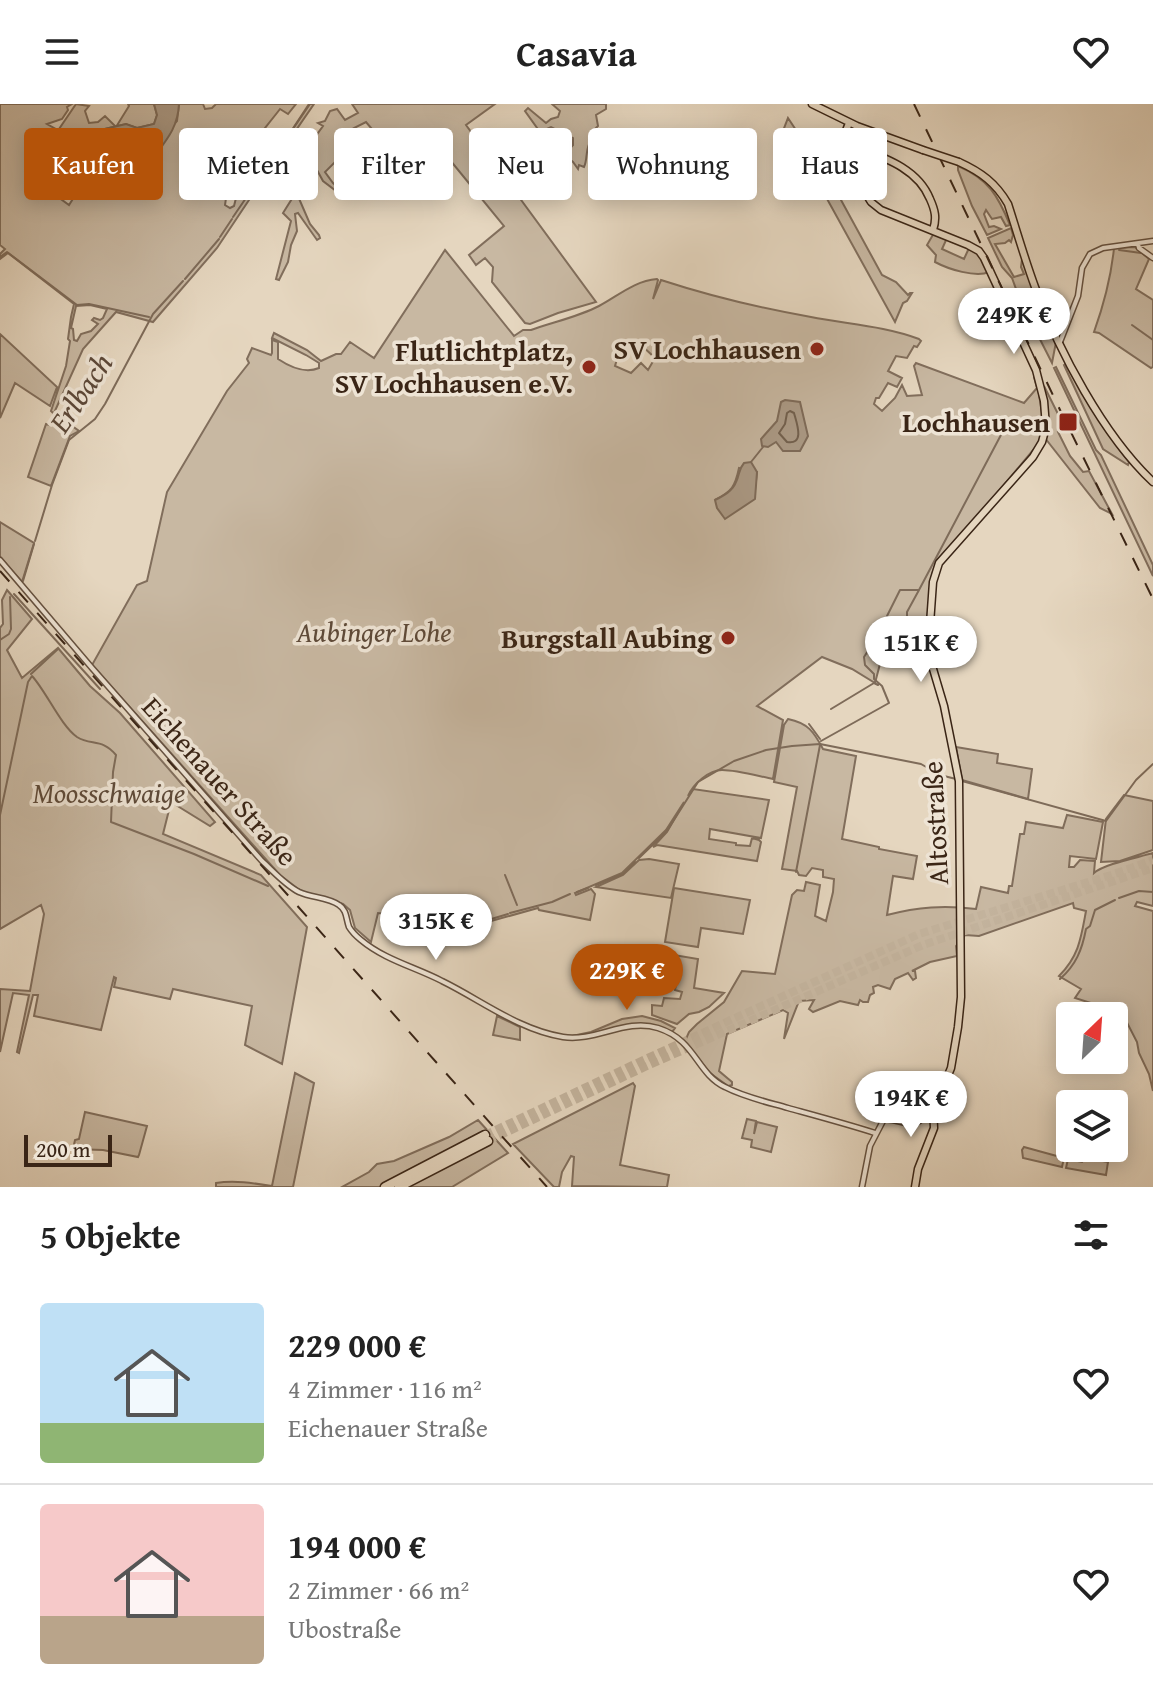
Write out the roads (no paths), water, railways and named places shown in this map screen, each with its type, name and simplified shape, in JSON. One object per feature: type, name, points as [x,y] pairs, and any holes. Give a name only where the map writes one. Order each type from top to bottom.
[{"type":"highway","points":[[385,1187],[487,1138],[399,1187]]},
{"type":"main road","points":[[812,104],[849,123],[959,162],[987,177],[1001,192],[1008,204],[1035,285],[1069,362],[1115,439],[1153,482]]},
{"type":"main road","points":[[847,128],[849,123]]},
{"type":"main road","points":[[872,200],[881,210],[933,230],[935,211],[927,191],[908,170],[887,161]]},
{"type":"main road","name":"Altostraße","points":[[915,1187],[918,1169],[934,1128],[929,1117],[951,1068],[960,1013],[959,780],[944,706],[928,652],[934,574],[939,563],[1033,457],[1046,427],[1040,381],[1007,303],[979,251],[933,230]]},
{"type":"street","points":[[1060,342],[1078,296],[1082,268],[1090,254],[1112,246],[1153,241]]},
{"type":"street","points":[[1138,244],[1153,258]]},
{"type":"street","points":[[1055,332],[1064,332]]},
{"type":"street","name":"Eichenauer Straße","points":[[0,560],[262,861],[298,891],[339,905],[352,932],[375,950],[509,1017],[554,1035],[587,1038],[639,1025],[661,1029],[687,1045],[709,1075],[723,1087],[875,1133]]},
{"type":"street","points":[[862,1187],[870,1146],[886,1119],[913,1125],[929,1117]]},
{"type":"water","points":[[154,104],[179,104],[175,125],[163,144],[163,128],[137,128],[154,124],[157,115]]},
{"type":"water","points":[[126,124],[137,128],[109,128]]},
{"type":"water","points":[[781,402],[800,402],[808,436],[800,451],[783,451],[776,442],[768,447],[762,446],[761,439],[777,421]]},
{"type":"water","points":[[751,462],[757,472],[755,499],[725,519],[715,500],[733,488],[742,465]]},
{"type":"waterway","name":"Erlbach","points":[[294,128],[310,104]]},
{"type":"waterway","name":"Erlbach","points":[[233,217],[245,200]]},
{"type":"waterway","name":"Erlbach","points":[[220,237],[232,219]]},
{"type":"waterway","name":"Erlbach","points":[[185,279],[219,239]]},
{"type":"waterway","points":[[1119,250],[1141,253]]},
{"type":"waterway","points":[[0,257],[7,252],[77,305],[89,304],[149,317]]},
{"type":"waterway","name":"Erlbach","points":[[35,541],[69,440],[95,419],[153,314],[183,281]]},
{"type":"waterway","points":[[1132,325],[1153,340]]},
{"type":"waterway","points":[[821,741],[889,703],[882,686],[865,665],[864,657],[900,590],[919,590],[1002,433],[1016,421]]},
{"type":"waterway","points":[[751,462],[763,447]]},
{"type":"waterway","name":"Erlbach","points":[[23,581],[34,544]]},
{"type":"waterway","points":[[907,624],[907,612],[919,590]]},
{"type":"waterway","points":[[14,594],[100,689]]},
{"type":"waterway","name":"Erlbach","points":[[0,640],[11,629],[10,597]]},
{"type":"waterway","points":[[31,674],[58,649]]},
{"type":"waterway","points":[[0,815],[28,682],[32,676],[71,732],[82,740],[106,746],[116,755],[111,822],[268,886]]},
{"type":"waterway","points":[[831,709],[874,683],[878,685]]},
{"type":"waterway","points":[[809,724],[820,739]]},
{"type":"waterway","points":[[639,858],[667,831],[698,782],[734,761],[766,750],[820,744],[921,764],[940,775],[956,779]]},
{"type":"waterway","points":[[796,872],[820,745]]},
{"type":"waterway","points":[[962,781],[1106,821],[1136,780],[1153,764]]},
{"type":"waterway","points":[[596,885],[623,874],[635,862]]},
{"type":"waterway","points":[[505,875],[517,905]]},
{"type":"waterway","points":[[577,892],[588,888]]},
{"type":"waterway","points":[[1119,898],[1139,891],[1153,892]]},
{"type":"waterway","points":[[510,913],[570,894]]},
{"type":"waterway","points":[[1060,979],[1078,957],[1095,910],[1115,900]]},
{"type":"waterway","points":[[406,918],[435,932],[445,933],[508,914]]},
{"type":"tunnel","points":[[485,1135],[919,934],[1153,860]]},
{"type":"tunnel","points":[[488,1141],[647,1066],[923,945],[1153,868]]},
{"type":"railway","points":[[914,104],[1153,599]]},
{"type":"railway","points":[[0,571],[547,1187]]},
{"type":"place","name":"SV Lochhausen","points":[[817,349]]},
{"type":"place","name":"Flutlichtplatz, SV Lochhausen e.V.","points":[[589,367]]},
{"type":"place","name":"Lochhausen","points":[[1068,422]]},
{"type":"place","name":"Burgstall Aubing","points":[[728,638]]},
{"type":"park label","name":"Aubinger Lohe","points":[[374,632]]},
{"type":"park label","name":"Moosschwaige","points":[[109,793]]}]
